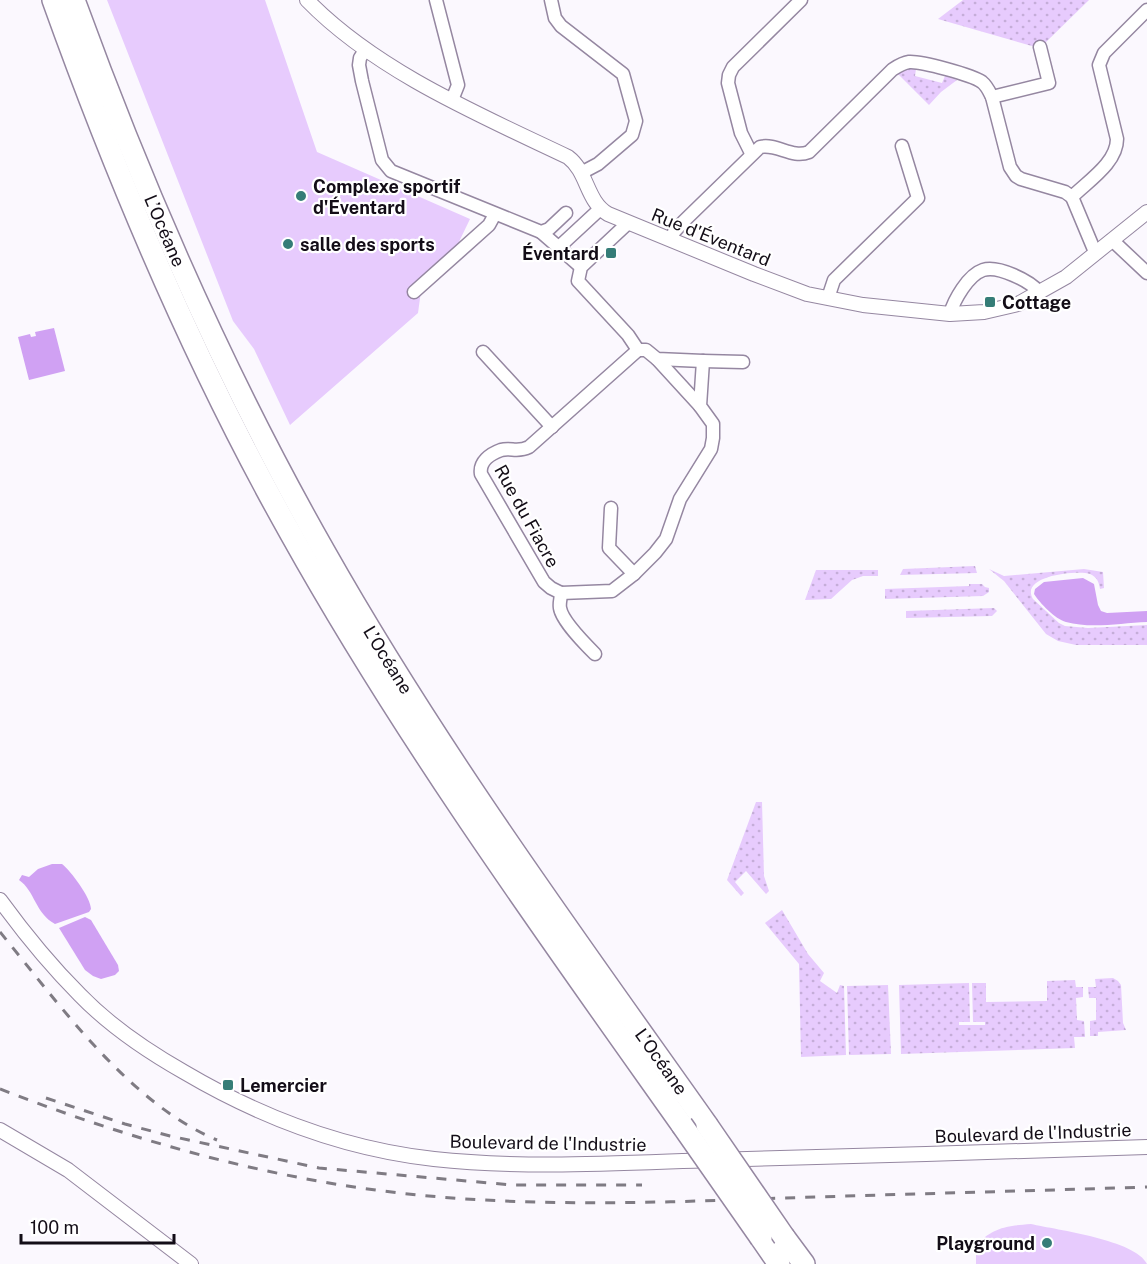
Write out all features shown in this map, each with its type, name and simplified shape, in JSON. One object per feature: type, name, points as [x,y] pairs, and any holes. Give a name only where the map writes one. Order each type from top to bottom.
[{"type":"highway","name":"L’Océane","points":[[53,0],[104,137],[195,349],[290,534],[365,659],[464,813],[779,1264]]},
{"type":"highway","name":"L’Océane","points":[[74,0],[130,147],[202,317],[324,552],[460,771],[568,929],[804,1264]]},
{"type":"street","points":[[307,0],[331,24],[365,50],[452,100],[568,157],[577,164],[592,199],[600,209],[559,247]]},
{"type":"street","points":[[436,0],[458,86],[452,100]]},
{"type":"street","points":[[551,0],[555,18],[561,26],[623,74],[636,121],[632,135],[598,165],[581,173]]},
{"type":"street","points":[[751,153],[741,133],[728,83],[729,75],[733,68],[801,0]]},
{"type":"street","points":[[1072,197],[1110,160],[1117,147],[1100,71],[1101,59],[1104,53],[1147,10]]},
{"type":"street","points":[[992,97],[1049,83],[1040,47]]},
{"type":"street","points":[[365,50],[359,65],[382,160],[391,171],[542,232],[581,267]]},
{"type":"street","points":[[671,240],[674,232],[751,153],[767,145],[795,154],[809,152],[900,64],[917,63],[974,78],[988,88],[1010,167],[1021,179],[1065,192],[1072,197],[1095,252]]},
{"type":"street","points":[[828,298],[834,280],[918,198],[902,146]]},
{"type":"street","name":"Rue d'Éventard","points":[[600,209],[628,223],[789,288],[863,305],[950,314],[984,312],[1018,304],[1066,276],[1147,212]]},
{"type":"street","points":[[542,232],[549,229],[566,213]]},
{"type":"street","points":[[414,292],[489,225],[495,214]]},
{"type":"street","points":[[595,654],[580,639],[563,616],[559,605],[561,593],[612,591],[655,552],[666,538],[680,499],[711,449],[713,438],[713,424],[700,406],[657,359],[646,350],[638,350],[628,335],[578,280],[581,267],[628,223]]},
{"type":"street","points":[[1112,240],[1147,273]]},
{"type":"street","points":[[950,314],[955,297],[983,270],[995,270],[1022,279],[1039,292]]},
{"type":"street","name":"Rue du Fiacre","points":[[561,593],[544,582],[481,474],[480,467],[483,461],[500,451],[521,451],[529,447],[638,350]]},
{"type":"street","points":[[483,352],[552,427]]},
{"type":"street","points":[[657,359],[743,362]]},
{"type":"street","points":[[700,406],[703,361]]},
{"type":"street","points":[[611,508],[609,548],[634,573]]},
{"type":"street","name":"Boulevard de l'Industrie","points":[[0,900],[32,941],[80,995],[134,1040],[206,1085],[253,1109],[301,1129],[367,1148],[468,1162],[577,1164],[1147,1147]]},
{"type":"street","points":[[0,1130],[68,1170],[191,1264]]},
{"type":"shaded area","name":"Complexe sportif d'Éventard","points":[[107,0],[265,0],[317,152],[470,219],[456,248],[421,291],[418,313],[290,425],[254,349],[233,321]]},
{"type":"shaded area","points":[[963,0],[1089,0],[1044,44],[1032,46],[938,19]]},
{"type":"shaded area","points":[[907,68],[916,69],[915,76],[942,83],[945,76],[957,80],[929,105],[897,73]]},
{"type":"shaded area","points":[[54,328],[65,371],[29,380],[18,337],[30,334],[31,337],[36,336],[35,332]]},
{"type":"shaded area","points":[[975,566],[977,573],[900,575],[903,569]]},
{"type":"shaded area","points":[[989,569],[1004,576],[1084,569],[1103,572],[1104,588],[1100,589],[1097,580],[1090,574],[1063,574],[1042,579],[1034,584],[1031,591],[1033,599],[1065,626],[1088,628],[1147,625],[1147,645],[1076,645],[1058,641],[1046,634],[1004,581]]},
{"type":"shaded area","points":[[816,570],[878,570],[878,576],[863,576],[852,580],[831,599],[805,600]]},
{"type":"shaded area","points":[[1083,578],[1094,584],[1101,611],[1107,613],[1147,611],[1147,622],[1096,625],[1066,622],[1053,614],[1034,594],[1035,589],[1044,582]]},
{"type":"shaded area","points":[[969,584],[982,584],[989,588],[989,592],[983,596],[885,599],[885,589],[969,586]]},
{"type":"shaded area","points":[[994,608],[997,611],[992,616],[906,618],[906,611]]},
{"type":"shaded area","points":[[756,802],[762,802],[764,876],[769,891],[766,894],[746,871],[735,882],[744,893],[741,896],[727,880]]},
{"type":"shaded area","points":[[52,864],[62,864],[75,878],[88,898],[91,909],[89,912],[55,924],[43,914],[29,890],[19,880],[22,875],[29,877],[38,869]]},
{"type":"shaded area","points":[[782,910],[808,954],[824,973],[820,981],[837,993],[840,985],[844,986],[846,1055],[801,1057],[799,964],[765,923]]},
{"type":"shaded area","points":[[85,917],[91,920],[118,965],[119,971],[115,975],[101,979],[85,970],[59,928]]},
{"type":"shaded area","points":[[1113,978],[1121,985],[1123,1023],[1126,1030],[1098,1032],[1098,1036],[1090,1036],[1090,1021],[1096,1020],[1096,998],[1089,998],[1088,987],[1096,987],[1095,979]]},
{"type":"shaded area","points":[[1075,980],[1076,987],[1083,987],[1083,997],[1076,998],[1077,1020],[1084,1021],[1085,1037],[1074,1037],[1075,1048],[901,1054],[899,985],[969,983],[970,1022],[959,1022],[959,1025],[985,1025],[985,1022],[973,1022],[972,983],[986,983],[986,1002],[1047,1001],[1047,981]]},
{"type":"shaded area","points":[[888,985],[891,1054],[849,1055],[847,986]]},
{"type":"shaded area","name":"Playground","points":[[1031,1224],[1112,1242],[1128,1248],[1147,1264],[976,1264],[976,1244],[983,1238],[1001,1228]]},
{"type":"railway","points":[[0,932],[72,1020],[125,1077],[154,1102],[185,1123],[217,1140]]},
{"type":"railway","points":[[0,1089],[93,1123],[236,1164],[333,1184],[433,1196],[584,1203],[1147,1187]]},
{"type":"railway","points":[[46,1098],[170,1136],[319,1168],[512,1185],[642,1185]]},
{"type":"place","name":"Complexe sportif d'Éventard","points":[[301,196]]},
{"type":"place","name":"salle des sports","points":[[288,244]]},
{"type":"place","name":"Éventard","points":[[611,253]]},
{"type":"place","name":"Cottage","points":[[990,302]]},
{"type":"place","name":"Lemercier","points":[[228,1085]]},
{"type":"place","name":"Playground","points":[[1047,1243]]}]
